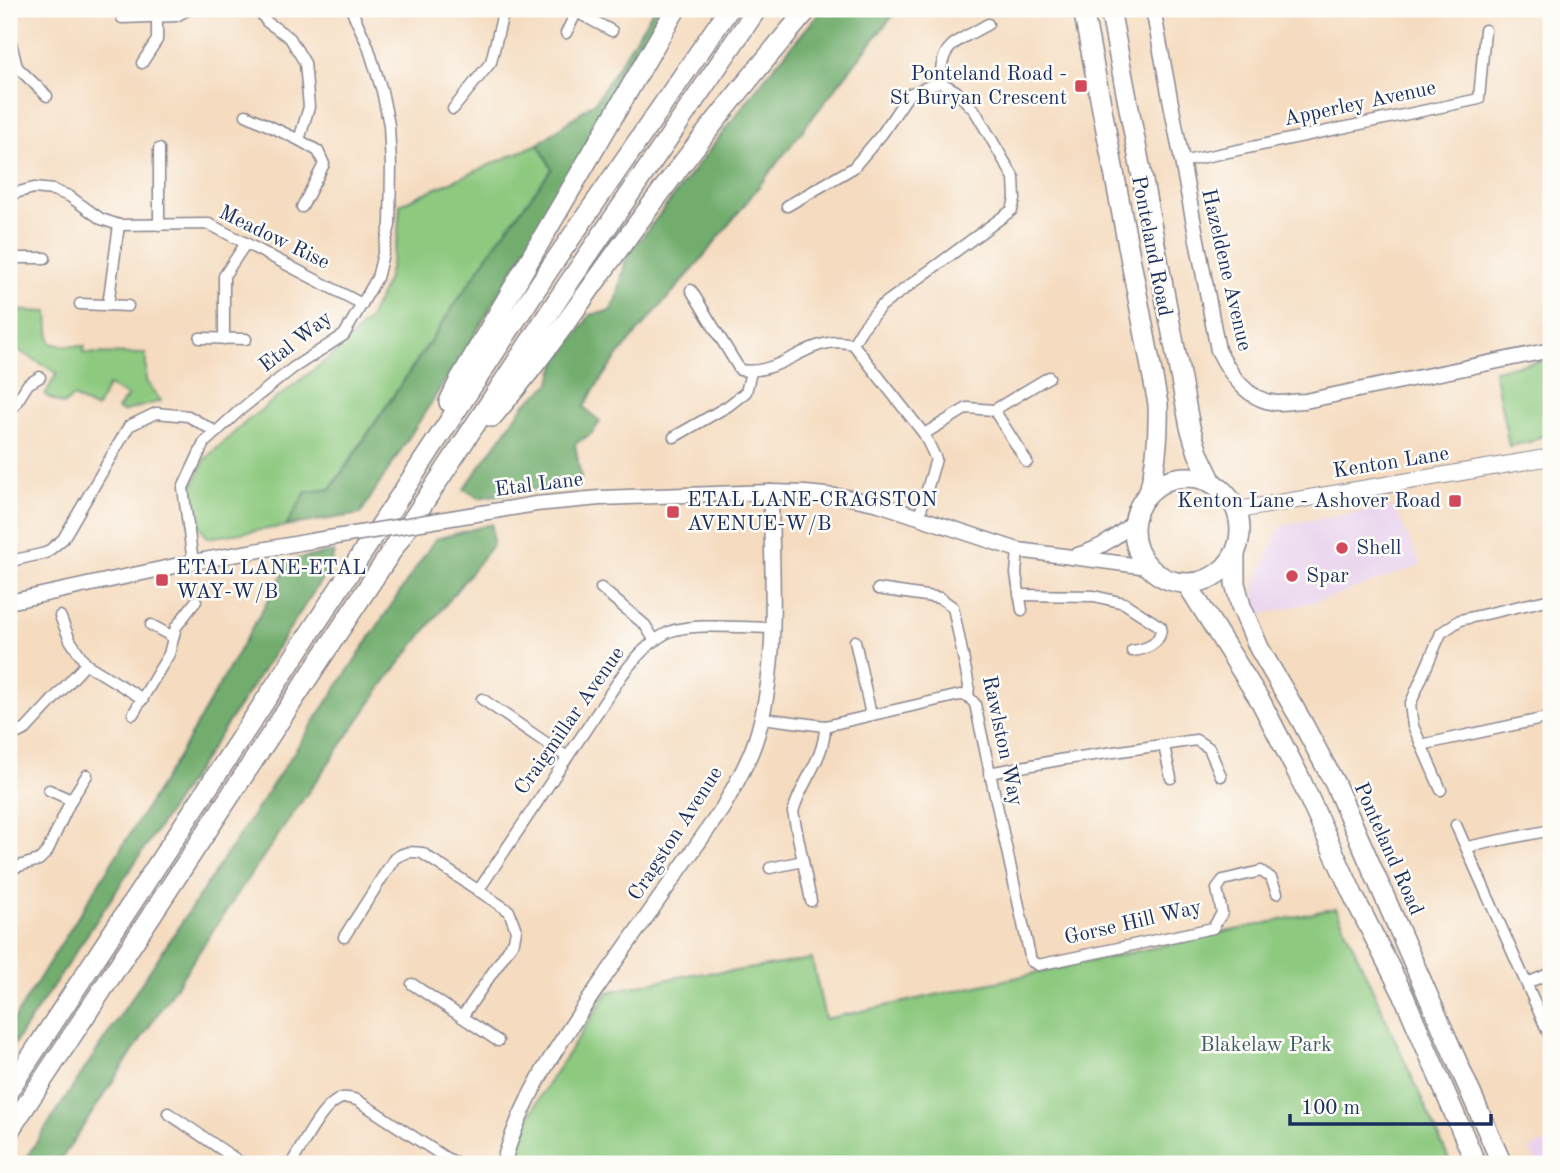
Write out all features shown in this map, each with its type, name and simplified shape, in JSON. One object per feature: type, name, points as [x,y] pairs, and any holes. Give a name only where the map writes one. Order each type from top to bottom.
[{"type":"highway","points":[[420,463],[460,379],[677,9]]},
{"type":"highway","points":[[9,1090],[420,463],[550,268],[729,9]]},
{"type":"highway","points":[[9,1131],[575,272],[757,9]]},
{"type":"highway","points":[[439,478],[524,380],[653,203],[808,9]]},
{"type":"highway","name":"Ponteland Road","points":[[1083,9],[1158,404],[1157,457],[1149,492]]},
{"type":"highway","name":"Ponteland Road","points":[[1110,9],[1190,427],[1198,453],[1212,482]]},
{"type":"highway","points":[[1186,476],[1212,482],[1223,489],[1238,510],[1241,525],[1235,555],[1220,573],[1210,579],[1187,584],[1172,582],[1148,567],[1139,553],[1134,537],[1134,521],[1149,492],[1160,484],[1186,476]]},
{"type":"highway","name":"Ponteland Road","points":[[1235,555],[1235,583],[1241,606],[1259,648],[1335,784],[1503,1164]]},
{"type":"highway","points":[[1187,584],[1261,702],[1297,774],[1403,994],[1476,1164]]},
{"type":"main road","name":"Kenton Lane","points":[[1238,510],[1551,457]]},
{"type":"street","points":[[122,18],[176,16],[189,9]]},
{"type":"street","points":[[258,9],[267,22],[289,38],[305,63],[309,107],[299,140]]},
{"type":"street","name":"Etal Way","points":[[193,562],[183,488],[205,443],[293,369],[344,335],[377,278],[390,225],[389,125],[368,46],[352,9]]},
{"type":"street","points":[[453,109],[491,62],[505,9]]},
{"type":"street","name":"Hazeldene Avenue","points":[[1153,9],[1218,350],[1230,373],[1248,393],[1275,403],[1305,401],[1551,349]]},
{"type":"street","points":[[566,33],[574,10],[611,31]]},
{"type":"street","points":[[142,63],[157,40],[156,17]]},
{"type":"street","points":[[940,82],[940,61],[949,47],[988,23]]},
{"type":"street","name":"Apperley Avenue","points":[[1181,162],[1479,99],[1485,30]]},
{"type":"street","points":[[9,35],[13,68],[47,96]]},
{"type":"street","points":[[787,206],[853,168],[882,134],[909,94],[940,82],[956,91],[975,111],[1014,178],[1015,199],[1012,210],[880,307],[853,344]]},
{"type":"street","points":[[246,115],[318,150],[324,164],[302,207]]},
{"type":"street","points":[[159,149],[159,225]]},
{"type":"street","name":"Meadow Rise","points":[[9,197],[34,188],[53,190],[69,196],[102,219],[119,225],[209,224],[362,304]]},
{"type":"street","points":[[108,305],[119,225]]},
{"type":"street","points":[[224,339],[224,276],[246,243]]},
{"type":"street","points":[[9,258],[45,258]]},
{"type":"street","points":[[691,290],[740,370],[766,370],[834,342],[853,344],[924,434],[936,459],[919,517]]},
{"type":"street","points":[[80,304],[128,306]]},
{"type":"street","points":[[201,338],[246,339]]},
{"type":"street","points":[[674,437],[746,392],[751,372]]},
{"type":"street","points":[[9,414],[28,383],[40,377]]},
{"type":"street","points":[[924,434],[967,408],[994,410],[1049,377]]},
{"type":"street","points":[[994,410],[1027,463]]},
{"type":"street","points":[[9,559],[46,553],[64,539],[128,426],[156,413],[188,416],[216,432]]},
{"type":"street","name":"Etal Lane","points":[[9,602],[193,562],[536,504],[600,498],[771,492],[846,497],[919,517],[1018,550],[1148,567]]},
{"type":"street","name":"Cragston Avenue","points":[[503,1164],[520,1111],[531,1090],[569,1029],[722,809],[755,743],[769,687],[771,492]]},
{"type":"street","points":[[1074,557],[1117,537],[1134,521]]},
{"type":"street","points":[[1018,550],[1016,575],[1022,610]]},
{"type":"street","points":[[601,588],[645,625],[655,641]]},
{"type":"street","name":"Rawlston Way","points":[[878,589],[940,598],[953,607],[970,686],[968,696],[975,704],[1031,961]]},
{"type":"street","points":[[1019,595],[1094,596],[1124,603],[1161,626],[1161,633],[1155,643],[1146,649],[1132,651]]},
{"type":"street","points":[[1441,790],[1413,726],[1410,705],[1441,633],[1460,620],[1551,599]]},
{"type":"street","points":[[133,714],[169,654],[176,627],[196,601]]},
{"type":"street","points":[[60,616],[70,640],[86,664],[143,699]]},
{"type":"street","points":[[151,625],[173,637]]},
{"type":"street","name":"Craigmillar Avenue","points":[[478,891],[639,654],[669,632],[688,628],[771,628]]},
{"type":"street","points":[[855,641],[871,715]]},
{"type":"street","points":[[9,737],[26,729],[86,664]]},
{"type":"street","points":[[762,718],[825,726],[960,695],[968,696]]},
{"type":"street","points":[[482,699],[567,757]]},
{"type":"street","points":[[1421,745],[1551,717]]},
{"type":"street","points":[[811,901],[793,812],[796,800],[819,759],[825,741],[825,726]]},
{"type":"street","points":[[989,773],[1196,740],[1209,748],[1221,776]]},
{"type":"street","points":[[1164,746],[1171,778]]},
{"type":"street","points":[[9,869],[39,860],[47,852],[71,800],[87,775]]},
{"type":"street","points":[[49,790],[71,800]]},
{"type":"street","points":[[1456,825],[1551,1039]]},
{"type":"street","points":[[1467,847],[1551,830]]},
{"type":"street","points":[[344,937],[394,859],[411,851],[422,853],[509,911],[516,930],[514,941],[462,1017]]},
{"type":"street","points":[[769,869],[803,861]]},
{"type":"street","name":"Gorse Hill Way","points":[[1031,961],[1038,965],[1213,928],[1222,913],[1217,889],[1223,880],[1261,871],[1271,878],[1277,893]]},
{"type":"street","points":[[1527,983],[1551,973]]},
{"type":"street","points":[[412,984],[498,1041]]},
{"type":"street","points":[[290,1164],[326,1110],[337,1100],[347,1097],[357,1100],[444,1161],[460,1164]]},
{"type":"street","points":[[168,1113],[243,1164]]},
{"type":"shaded area","name":"Shell","points":[[1394,507],[1421,565],[1329,598],[1259,615],[1254,604],[1255,585],[1278,531],[1286,524]]},
{"type":"shaded area","points":[[1551,1140],[1551,1164],[1537,1164],[1530,1149]]},
{"type":"green space","points":[[654,9],[669,9],[480,326],[360,514],[286,526],[306,492],[331,489],[499,239],[552,169],[538,144],[596,101]]},
{"type":"green space","points":[[823,9],[898,9],[703,257],[625,347],[596,386],[584,407],[600,422],[591,434],[575,444],[581,479],[479,498],[464,489],[525,404],[550,384],[560,351],[578,334],[590,315],[610,311],[617,299],[626,258],[772,69]]},
{"type":"green space","points":[[538,144],[552,169],[499,239],[330,489],[306,492],[286,526],[208,538],[194,519],[192,488],[205,459],[247,421],[338,351],[369,319],[387,281],[398,236],[400,204]]},
{"type":"green space","points":[[9,310],[48,312],[50,343],[85,346],[83,353],[146,354],[146,381],[161,401],[122,412],[117,409],[128,396],[108,386],[96,409],[73,397],[63,405],[45,395],[57,373],[9,345]]},
{"type":"green space","points":[[1551,359],[1551,431],[1530,442],[1509,446],[1494,370]]},
{"type":"green space","points":[[492,524],[493,544],[385,682],[240,890],[58,1164],[22,1164],[435,539]]},
{"type":"green space","points":[[334,552],[331,565],[9,1052],[9,1027],[178,757],[291,560]]},
{"type":"green space","name":"Blakelaw Park","points":[[1336,908],[1451,1164],[514,1164],[525,1124],[608,992],[692,974],[735,971],[812,959],[825,1019]]},
{"type":"place","name":"Ponteland Road - St Buryan Crescent","points":[[1081,86]]},
{"type":"place","name":"Kenton Lane - Ashover Road","points":[[1455,501]]},
{"type":"place","name":"ETAL LANE-CRAGSTON AVENUE-W/B","points":[[673,512]]},
{"type":"place","name":"Shell","points":[[1342,548]]},
{"type":"place","name":"Spar","points":[[1292,576]]},
{"type":"place","name":"ETAL LANE-ETAL WAY-W/B","points":[[162,580]]}]
